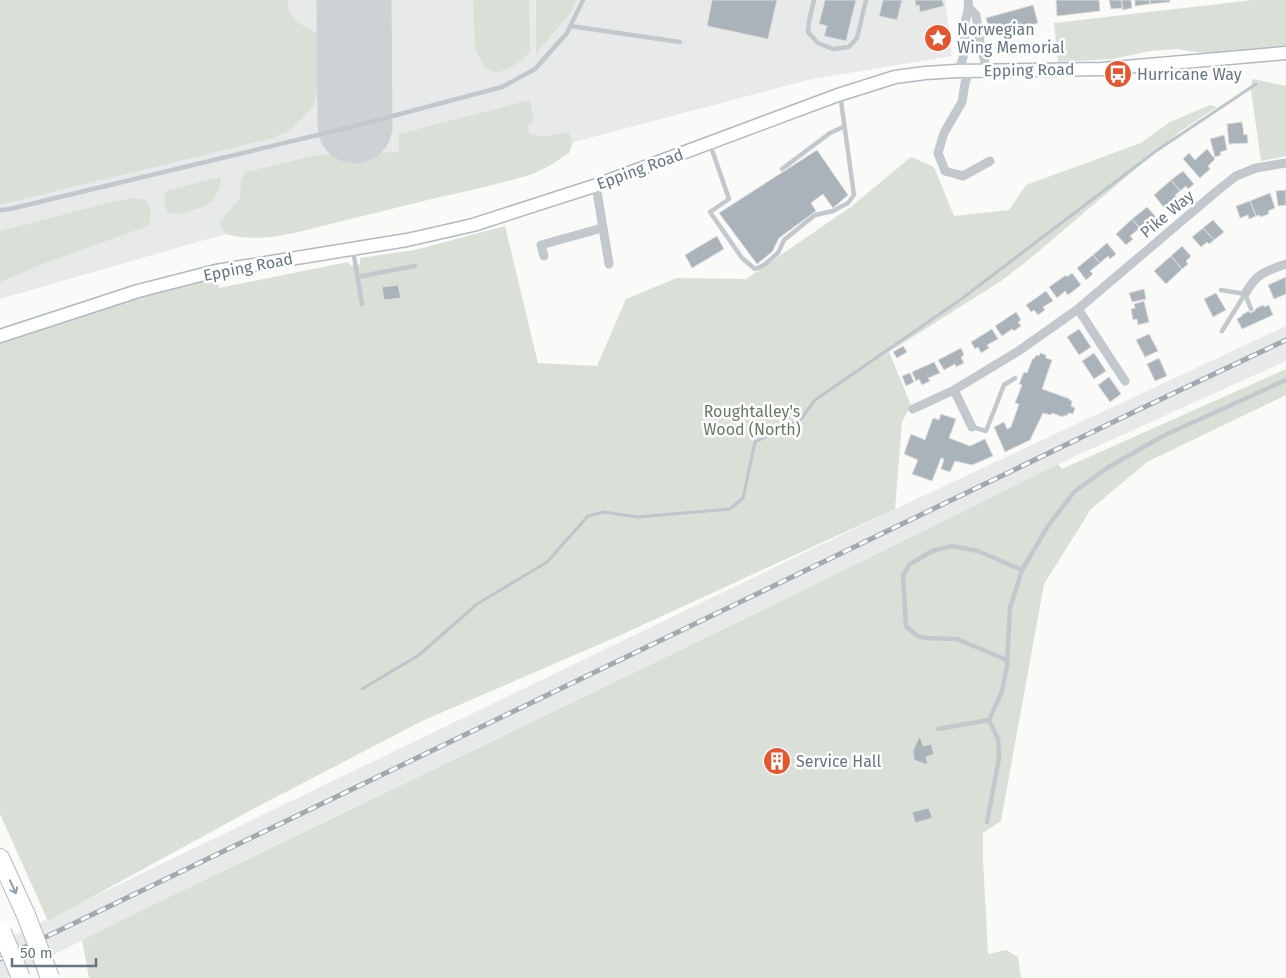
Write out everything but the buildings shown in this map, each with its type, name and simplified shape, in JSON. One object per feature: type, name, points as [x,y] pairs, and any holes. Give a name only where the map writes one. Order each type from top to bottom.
[{"type":"highway","points":[[0,858],[26,915],[50,978]]},
{"type":"highway","points":[[1,930],[21,978]]},
{"type":"main road","name":"Epping Road","points":[[0,336],[138,292],[208,274],[407,240],[473,225],[594,186],[838,95],[895,77],[963,71],[1118,68],[1286,53]]},
{"type":"street","points":[[969,4],[976,15],[987,71]]},
{"type":"street","points":[[969,4],[965,23],[966,43],[961,65],[965,83],[962,102],[944,133],[938,153],[945,170],[963,176],[990,161]]},
{"type":"street","name":"Pike Way","points":[[913,409],[954,390],[1020,350],[1078,309],[1236,176],[1256,168],[1286,163]]},
{"type":"street","points":[[594,186],[597,192],[609,264]]},
{"type":"street","points":[[544,256],[541,245],[602,228]]},
{"type":"street","points":[[1244,294],[1252,281],[1263,273],[1286,264]]},
{"type":"street","points":[[1078,309],[1126,381]]},
{"type":"street","points":[[954,390],[972,427]]},
{"type":"lane","points":[[0,210],[345,128],[502,88],[535,69],[566,33],[584,0]]},
{"type":"lane","points":[[814,0],[808,32],[818,42],[833,49],[849,47],[857,38],[866,0]]},
{"type":"lane","points":[[570,26],[680,42]]},
{"type":"lane","points":[[710,143],[729,199],[710,212],[742,258],[755,269],[764,265],[778,253],[784,240],[816,215],[833,211],[848,203],[854,194],[843,127],[841,101],[838,95]]},
{"type":"lane","points":[[782,169],[830,133],[843,127]]},
{"type":"lane","points":[[353,249],[362,304]]},
{"type":"lane","points":[[357,277],[415,266]]},
{"type":"lane","points":[[1221,290],[1244,294]]},
{"type":"lane","points":[[1244,294],[1251,309]]},
{"type":"lane","points":[[1222,331],[1244,294]]},
{"type":"lane","points":[[972,427],[986,431],[1004,385],[1015,378]]},
{"type":"lane","points":[[989,720],[1002,692],[1007,660],[1010,608],[1022,570],[1048,526],[1074,492],[1100,473],[1163,436],[1286,380]]},
{"type":"lane","points":[[1007,660],[957,639],[917,636],[906,626],[903,575],[910,564],[932,552],[952,546],[978,551],[1022,570]]},
{"type":"lane","points":[[938,729],[989,720]]},
{"type":"lane","points":[[987,822],[1000,758],[998,739],[989,720]]},
{"type":"shaded area","points":[[0,0],[945,0],[952,56],[812,79],[197,242],[0,299]]},
{"type":"shaded area","points":[[1286,326],[1286,361],[1058,464],[937,526],[253,856],[6,978],[0,978],[0,942],[895,509]]},
{"type":"green space","points":[[0,0],[288,0],[288,6],[293,17],[308,29],[319,34],[319,86],[314,105],[289,131],[273,138],[0,205]]},
{"type":"green space","points":[[473,0],[529,0],[530,53],[510,68],[496,73],[483,66],[475,48]]},
{"type":"green space","points":[[536,0],[576,0],[571,12],[536,54]]},
{"type":"green space","points":[[1253,0],[1286,0],[1286,46],[1221,54],[1176,49],[1150,51],[1113,59],[1058,62],[1054,23]]},
{"type":"green space","points":[[1252,79],[1286,86],[1286,156],[1261,161],[1251,90]]},
{"type":"green space","points":[[530,100],[534,121],[528,125],[529,133],[543,137],[568,132],[573,142],[569,153],[535,173],[486,187],[280,236],[239,237],[226,234],[219,223],[240,198],[241,179],[246,172],[318,155],[399,152],[399,134]]},
{"type":"green space","name":"Roughtalley's Wood (North)","points":[[1210,105],[1217,107],[1179,132],[1026,262],[1001,281],[889,352],[911,405],[902,422],[895,509],[614,638],[422,721],[253,809],[48,921],[0,814],[0,336],[216,271],[219,288],[348,262],[351,266],[360,264],[360,258],[415,250],[505,226],[538,363],[597,366],[626,299],[677,278],[746,279],[852,206],[911,157],[934,167],[954,216],[1009,210],[1026,185],[1141,143],[1170,122]]},
{"type":"green space","points":[[221,177],[219,188],[213,201],[203,207],[179,214],[168,212],[164,203],[166,191]]},
{"type":"green space","points":[[136,198],[145,200],[149,206],[151,215],[148,226],[45,263],[0,282],[0,231],[116,201]]},
{"type":"green space","points":[[1286,369],[1286,395],[1147,462],[1091,509],[1044,584],[1001,821],[983,833],[988,954],[1006,950],[1018,957],[1021,978],[89,978],[82,940],[815,585],[1058,464],[1062,469]]},
{"type":"waterway","points":[[362,689],[419,655],[477,604],[547,562],[588,516],[604,512],[638,517],[730,509],[743,498],[755,442],[801,419],[815,400],[960,300],[1156,151],[1256,84]]},
{"type":"runway","points":[[354,0],[355,126]]},
{"type":"railway","points":[[0,959],[1286,340]]},
{"type":"place","name":"Norwegian Wing Memorial","points":[[938,38]]},
{"type":"place","name":"Hurricane Way","points":[[1118,74]]},
{"type":"place","name":"Service Hall","points":[[777,761]]}]
